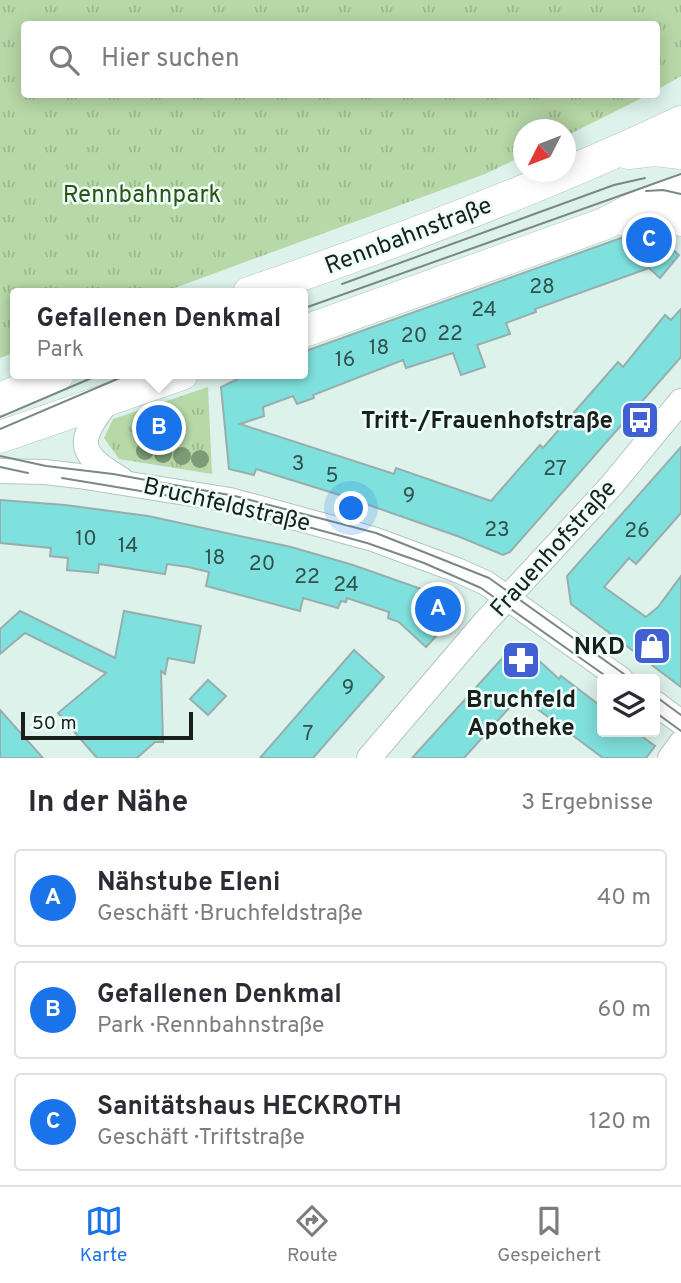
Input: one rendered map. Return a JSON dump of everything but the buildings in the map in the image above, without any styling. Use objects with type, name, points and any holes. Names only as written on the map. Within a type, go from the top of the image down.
[{"type":"main road","name":"Rennbahnstraße","points":[[263,288],[403,240],[609,156],[681,122]]},
{"type":"main road","points":[[609,156],[654,150],[681,153]]},
{"type":"main road","points":[[308,330],[604,224],[681,191]]},
{"type":"main road","points":[[604,224],[650,215],[681,220]]},
{"type":"main road","points":[[0,399],[46,379]]},
{"type":"main road","points":[[0,437],[167,379]]},
{"type":"street","points":[[109,399],[89,427],[85,444],[90,458],[128,482]]},
{"type":"street","name":"Frauenhofstraße","points":[[369,758],[508,598],[611,486],[681,401]]},
{"type":"street","name":"Bruchfeldstraße","points":[[0,458],[45,472]]},
{"type":"street","name":"Bruchfeldstraße","points":[[0,471],[45,472],[128,482],[230,500],[373,539],[486,583],[614,674]]},
{"type":"street","points":[[660,707],[681,722]]},
{"type":"street","points":[[670,758],[681,743]]},
{"type":"green space","name":"Rennbahnpark","points":[[0,0],[681,0],[681,76],[660,88],[660,21],[21,21],[21,98],[642,98],[576,131],[576,119],[513,119],[513,161],[485,174],[175,288],[10,288],[10,354],[0,358]]},
{"type":"green space","points":[[208,387],[212,474],[119,459],[104,438],[113,419]]},
{"type":"tram line","points":[[308,307],[681,174]]},
{"type":"tram line","points":[[342,284],[614,185],[645,178]]},
{"type":"tram line","points":[[646,191],[663,190],[681,194]]},
{"type":"tram line","points":[[0,417],[89,379]]},
{"type":"tram line","points":[[0,429],[117,379]]},
{"type":"tram line","points":[[0,456],[46,466],[113,474],[235,496],[376,533],[489,578],[624,674]]},
{"type":"tram line","points":[[0,467],[28,473]]},
{"type":"tram line","points":[[62,478],[231,506],[367,543],[424,563],[481,588],[603,674]]},
{"type":"tram line","points":[[660,700],[681,715]]},
{"type":"tram line","points":[[660,716],[681,731]]},
{"type":"place","name":"Sanitätshaus HECKROTH","points":[[649,240]]},
{"type":"place","name":"Trift-/Frauenhofstraße","points":[[640,420]]},
{"type":"place","name":"Gefallenen Denkmal","points":[[159,428]]},
{"type":"place","name":"Nähstube Eleni","points":[[438,609]]},
{"type":"place","name":"NKD","points":[[652,646]]},
{"type":"place","name":"Bruchfeld Apotheke","points":[[521,660]]}]
